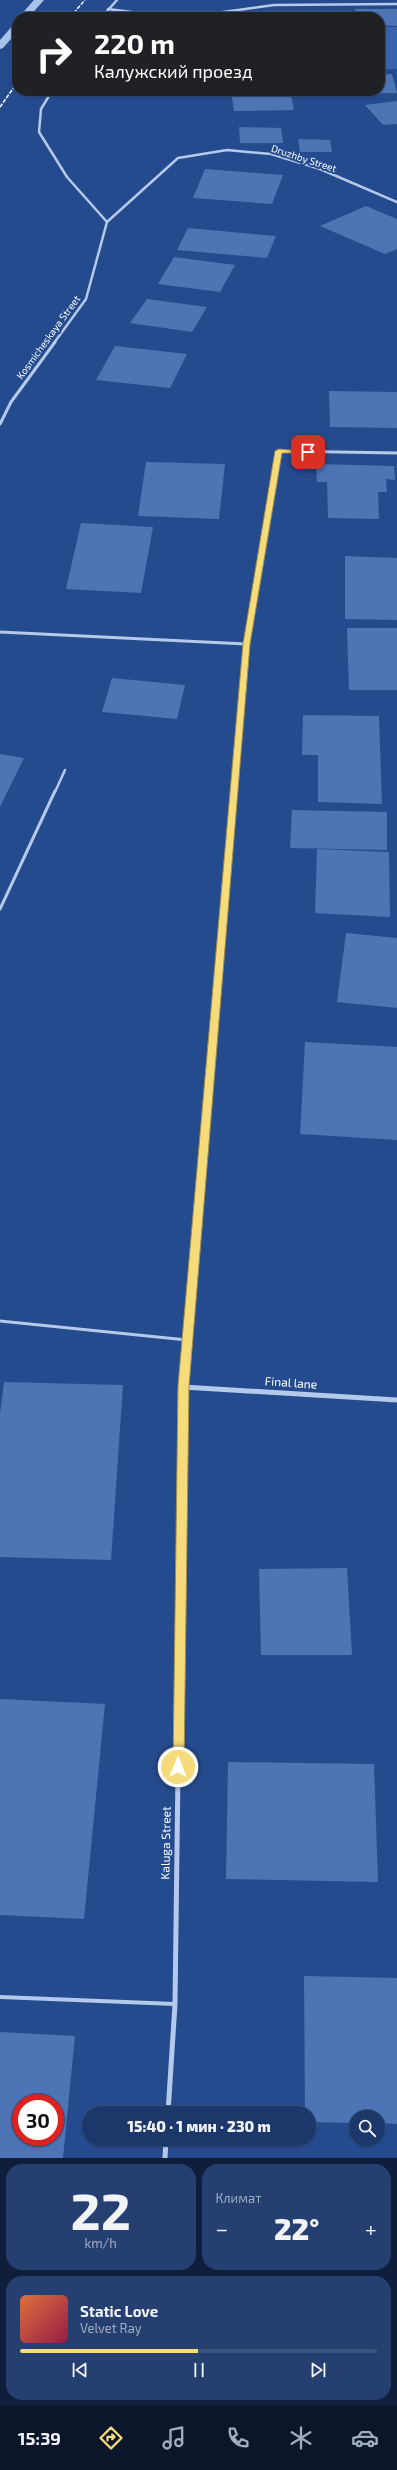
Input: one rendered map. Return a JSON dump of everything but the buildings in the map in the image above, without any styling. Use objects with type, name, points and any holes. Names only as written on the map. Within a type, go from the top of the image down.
[{"type":"street","points":[[106,12],[117,0]]},
{"type":"street","points":[[223,12],[274,5],[397,4]]},
{"type":"street","points":[[108,9],[131,12]]},
{"type":"street","points":[[49,96],[41,109],[39,132],[67,177],[107,222]]},
{"type":"street","name":"Druzhby Street","points":[[107,222],[178,158],[227,150],[278,156],[320,169],[397,202]]},
{"type":"street","name":"Kosmicheskaya Street","points":[[0,424],[11,402],[86,299],[107,222]]},
{"type":"street","name":"Kaluga Street","points":[[168,2106],[175,2004],[183,1386],[246,644],[279,451],[397,453]]},
{"type":"street","points":[[0,632],[246,644]]},
{"type":"street","name":"Final lane","points":[[183,1386],[397,1400]]},
{"type":"street","points":[[165,2158],[166,2146]]},
{"type":"lane","points":[[0,909],[65,770]]},
{"type":"lane","points":[[0,1321],[188,1340]]},
{"type":"lane","points":[[0,1997],[175,2004]]},
{"type":"shaded area","points":[[385,27],[397,27],[397,69],[385,69]]},
{"type":"waterway","points":[[28,12],[39,0]]},
{"type":"waterway","points":[[0,46],[12,32]]},
{"type":"railway","points":[[74,12],[85,0]]},
{"type":"railway","points":[[0,107],[12,90]]},
{"type":"route","points":[[178,1767],[183,1386],[246,644],[279,451],[308,452]]}]
